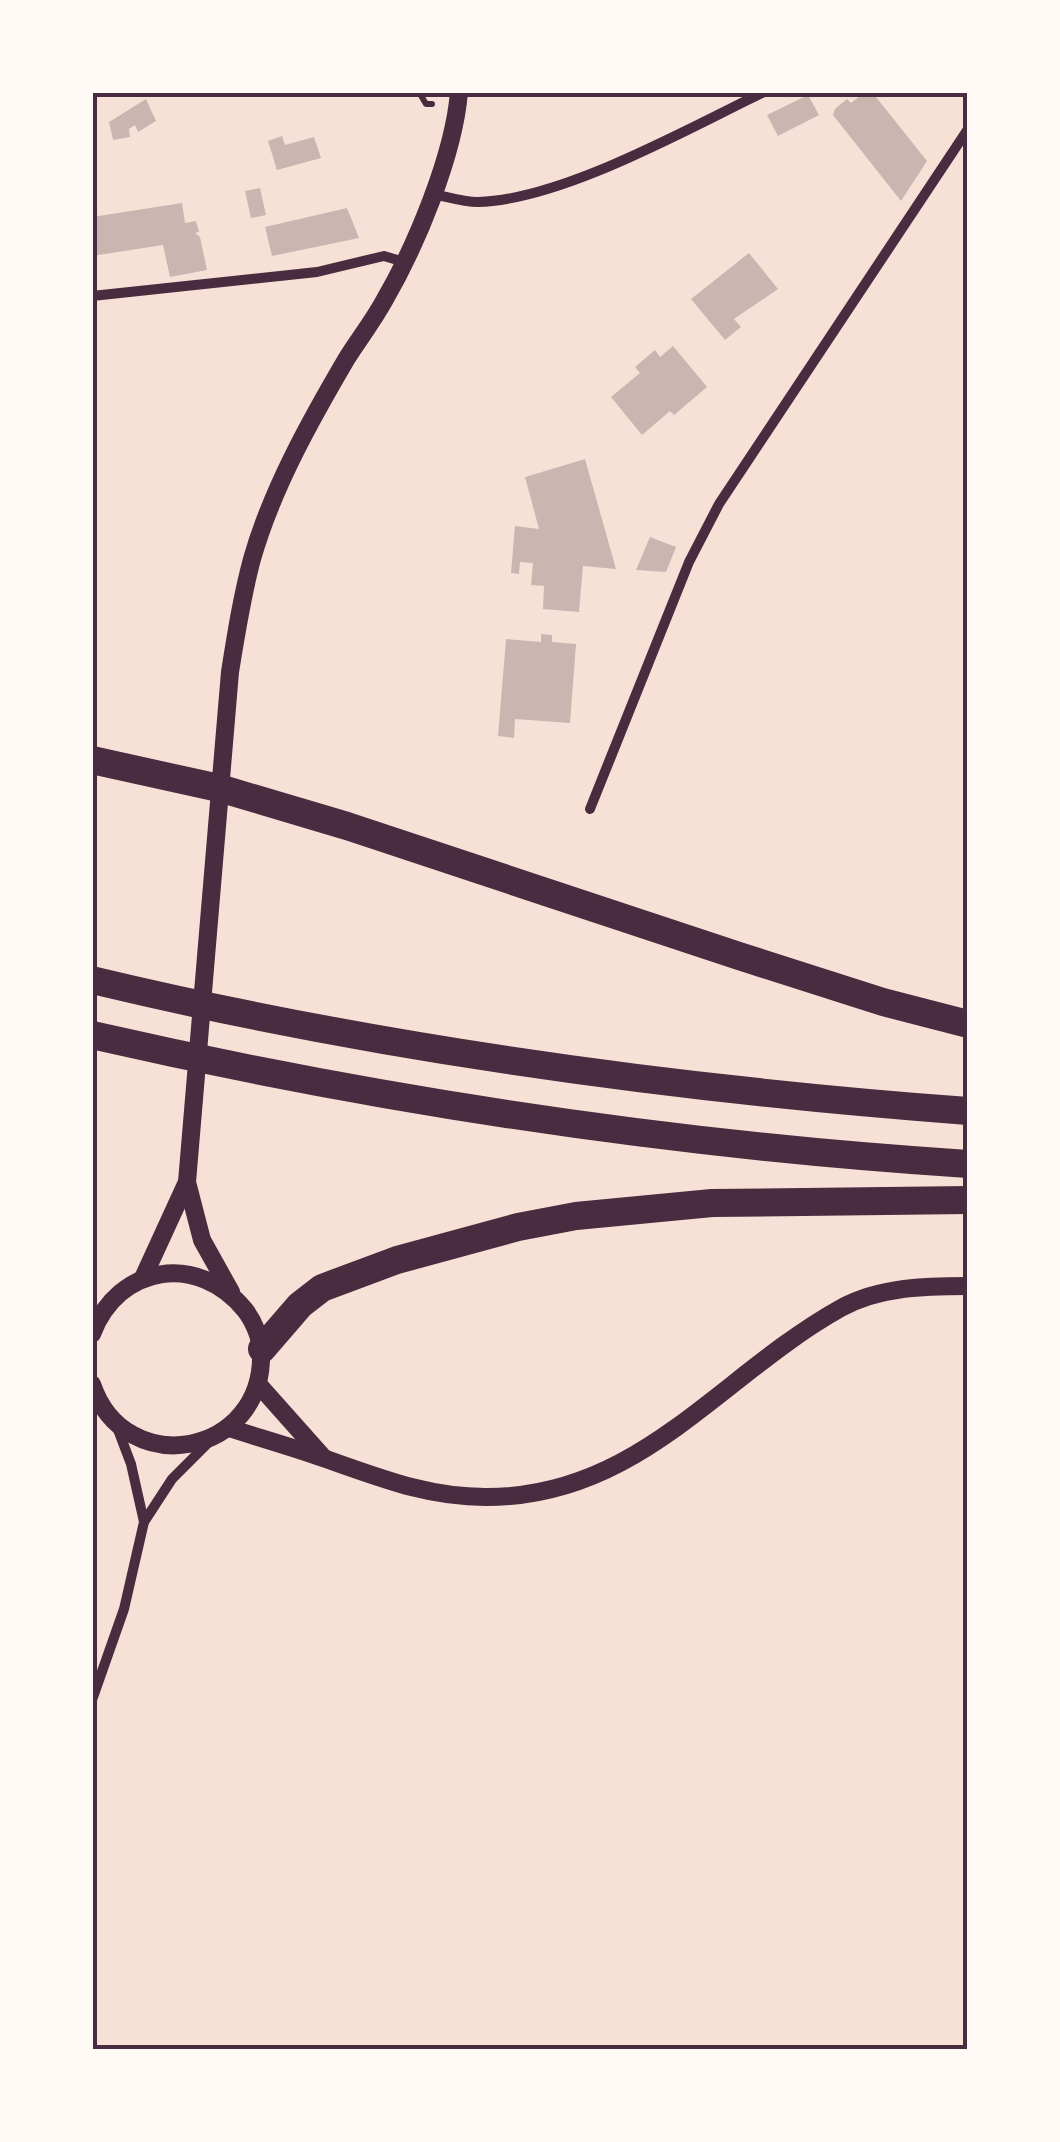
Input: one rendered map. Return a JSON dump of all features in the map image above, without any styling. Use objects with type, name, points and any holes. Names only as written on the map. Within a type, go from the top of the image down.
[{"type":"highway","points":[[92,760],[218,788],[347,826],[829,985],[968,1024]]},
{"type":"highway","points":[[92,980],[288,1022],[562,1068],[718,1089],[968,1111]]},
{"type":"highway","points":[[92,1035],[258,1071],[552,1122],[851,1156],[968,1164]]},
{"type":"highway","points":[[262,1349],[300,1305],[322,1288],[398,1260],[518,1227],[576,1216],[693,1204],[968,1200]]},
{"type":"street","points":[[144,1278],[187,1182],[218,788],[240,610],[266,517],[338,376],[404,262],[432,194],[459,92]]},
{"type":"street","points":[[432,194],[479,202],[527,195],[625,158],[764,92]]},
{"type":"street","points":[[590,809],[689,562],[719,504],[968,129]]},
{"type":"street","points":[[92,296],[317,272],[384,256],[404,262]]},
{"type":"street","points":[[92,1700],[124,1609],[144,1522],[172,1479],[247,1409],[258,1384],[262,1349],[252,1318],[231,1293],[202,1240],[187,1182]]},
{"type":"street","points":[[92,1334],[99,1316],[118,1293],[144,1278],[174,1272],[204,1278],[231,1293]]},
{"type":"street","points":[[92,1384],[98,1400],[115,1422],[137,1438],[162,1445],[188,1445],[221,1433],[323,1458],[379,1480],[434,1494],[533,1494],[598,1476],[647,1449],[843,1306],[884,1292],[968,1286]]},
{"type":"street","points":[[258,1384],[323,1458]]},
{"type":"street","points":[[115,1422],[131,1464],[144,1522]]},
{"type":"building","points":[[865,92],[872,92],[927,161],[901,201],[833,115],[847,99],[851,103]]},
{"type":"building","points":[[808,95],[819,115],[778,136],[767,115]]},
{"type":"building","points":[[146,99],[156,121],[138,132],[135,125],[129,129],[130,137],[113,140],[109,122]]},
{"type":"building","points":[[282,136],[285,145],[314,137],[321,158],[277,170],[268,141]]},
{"type":"building","points":[[260,188],[266,215],[251,218],[245,191]]},
{"type":"building","points":[[182,203],[185,223],[196,221],[199,232],[195,233],[200,237],[207,270],[170,277],[163,245],[92,256],[92,217]]},
{"type":"building","points":[[347,208],[359,238],[272,256],[265,227]]},
{"type":"building","points":[[749,253],[778,289],[734,319],[741,327],[725,340],[691,299]]},
{"type":"building","points":[[673,346],[707,387],[642,435],[611,397],[640,373],[635,367],[655,350],[660,357]]},
{"type":"building","points":[[585,459],[616,569],[583,566],[579,612],[543,609],[544,586],[531,585],[533,563],[520,562],[519,574],[511,573],[515,526],[539,529],[525,477]]},
{"type":"building","points":[[650,537],[676,547],[666,572],[636,570]]},
{"type":"building","points":[[541,634],[552,635],[552,642],[576,644],[570,723],[515,719],[514,738],[498,736],[506,639],[541,642]]}]
